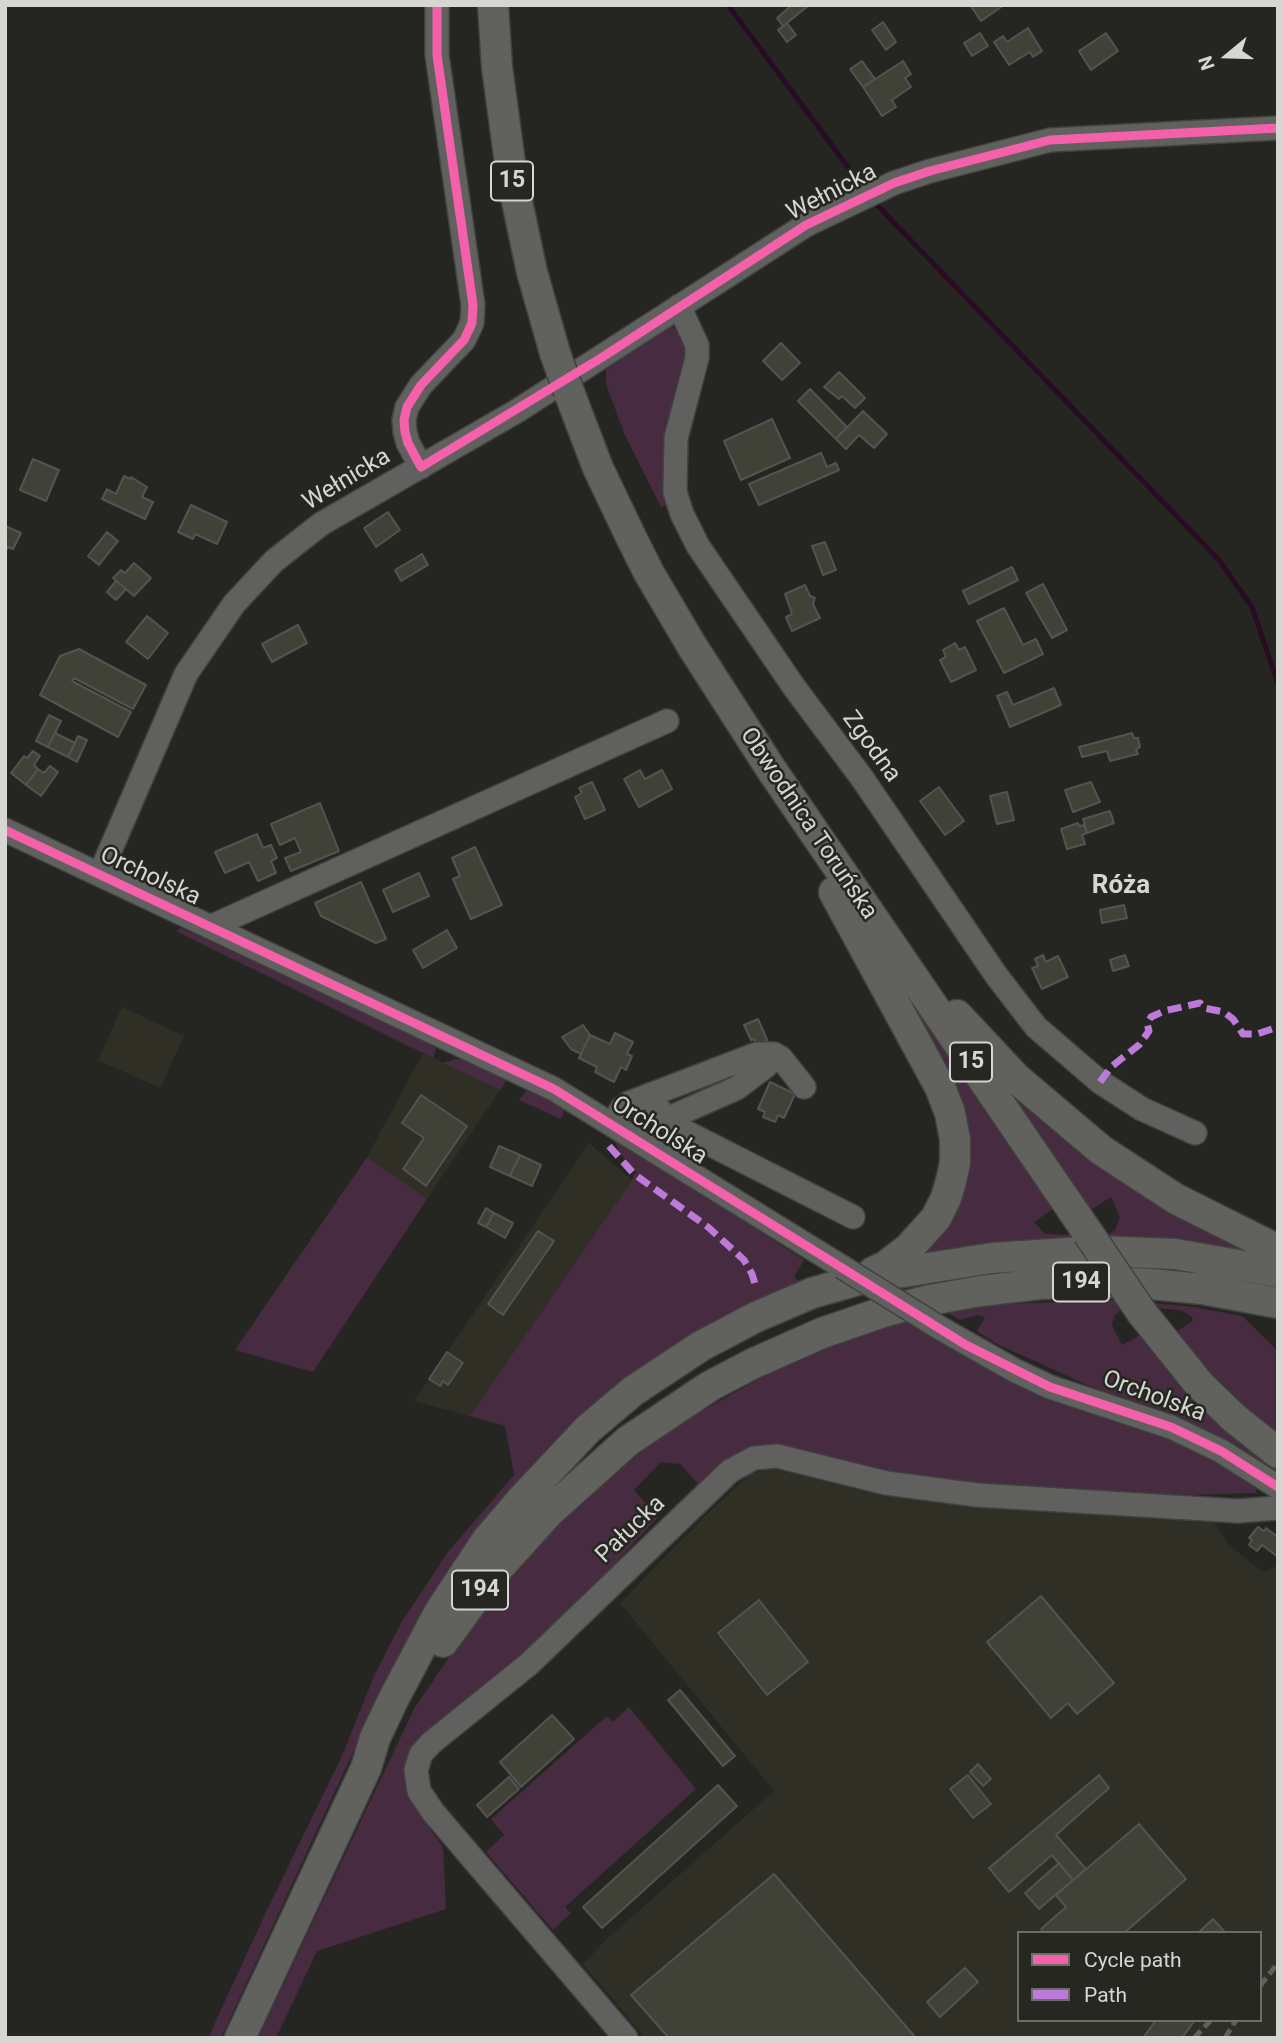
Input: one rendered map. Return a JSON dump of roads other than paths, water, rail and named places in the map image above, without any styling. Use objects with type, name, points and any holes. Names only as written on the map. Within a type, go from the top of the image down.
[{"type":"main road","name":"Obwodnica Toruńska","points":[[493,5],[498,79],[512,178],[531,272],[555,353],[598,468],[649,573],[711,677],[771,769],[1142,1313],[1178,1360],[1210,1395],[1278,1453]]},
{"type":"main road","points":[[771,769],[940,1087],[954,1130],[955,1155],[951,1181],[946,1198],[931,1225],[894,1261],[874,1272],[844,1275]]},
{"type":"main road","name":"15","points":[[854,891],[889,939],[967,1027],[1016,1078],[1070,1126],[1160,1189],[1278,1250]]},
{"type":"main road","name":"194","points":[[240,2038],[366,1768],[375,1738],[398,1688],[455,1587],[487,1540],[579,1439],[620,1401],[702,1346],[844,1275],[1074,1251],[1175,1255],[1232,1262],[1278,1272]]},
{"type":"main road","name":"194","points":[[366,1768],[385,1742],[441,1645],[465,1610],[492,1575],[550,1511],[628,1441],[678,1406],[738,1371],[815,1336],[886,1311],[965,1293],[1001,1288],[1059,1283],[1131,1283],[1202,1289],[1278,1303]]},
{"type":"street","points":[[421,467],[405,432],[407,407],[421,384],[464,340],[472,323],[473,305],[437,55],[437,5]]},
{"type":"street","name":"Wełnicka","points":[[100,874],[186,674],[234,604],[274,561],[321,524],[528,404],[806,225],[860,198],[930,171],[1050,140],[1278,128]]},
{"type":"street","name":"Zgodna","points":[[679,306],[697,345],[697,358],[676,438],[675,492],[682,514],[698,546],[793,687],[862,778],[996,975],[1036,1027],[1100,1082],[1142,1109],[1195,1133]]},
{"type":"street","name":"Orcholska","points":[[210,927],[667,721]]},
{"type":"street","name":"Orcholska","points":[[5,830],[554,1089],[844,1275],[966,1345],[1050,1387],[1171,1427],[1221,1451],[1278,1487]]},
{"type":"street","name":"Orcholska","points":[[613,1125],[625,1105],[757,1054],[774,1054]]},
{"type":"street","points":[[774,1054],[784,1060],[804,1087]]},
{"type":"street","name":"Orcholska","points":[[667,1119],[737,1088],[766,1066],[774,1054]]},
{"type":"street","name":"Orcholska","points":[[649,1096],[667,1119],[718,1150],[853,1217]]},
{"type":"street","name":"Pałucka","points":[[626,2038],[433,1812],[419,1791],[416,1770],[421,1754],[431,1743],[529,1664],[730,1471],[754,1458],[777,1457],[886,1483],[977,1495],[1238,1511],[1278,1508]]},
{"type":"waterway","points":[[728,5],[856,178]]},
{"type":"waterway","points":[[873,201],[1219,560],[1252,607],[1278,684]]},
{"type":"railway","points":[[1262,1983],[1278,1963]]},
{"type":"railway","points":[[1194,2038],[1209,2022]]},
{"type":"railway","points":[[1225,2038],[1235,2022]]},
{"type":"district","name":"Róża","points":[[1121,886]]}]
